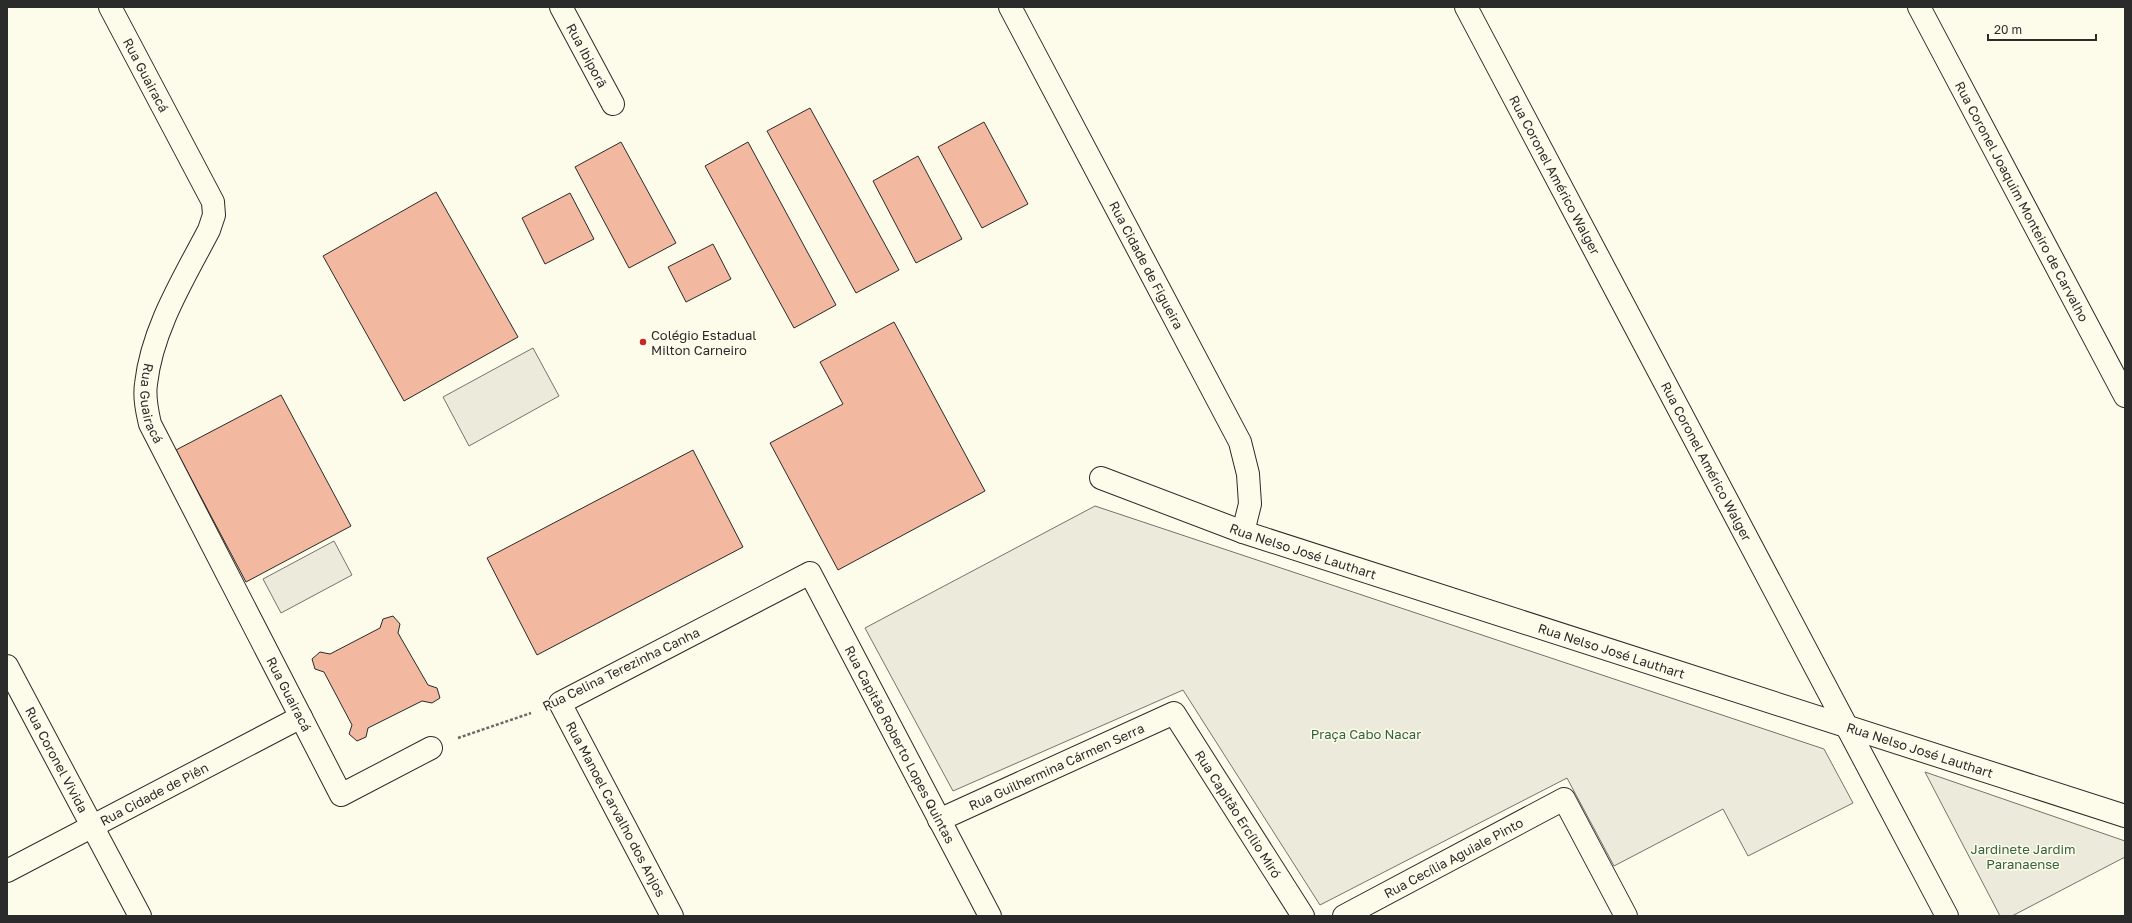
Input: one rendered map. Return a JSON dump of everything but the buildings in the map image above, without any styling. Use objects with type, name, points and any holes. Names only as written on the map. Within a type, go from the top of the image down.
[{"type":"street","name":"Rua Guairacá","points":[[110,7],[213,202],[214,215],[209,230],[159,332],[146,385],[146,407],[150,424],[341,794],[431,748]]},
{"type":"street","name":"Rua Ibiporã","points":[[561,7],[613,104]]},
{"type":"street","name":"Rua Cidade de Figueira","points":[[1010,7],[1240,442],[1248,474],[1250,504],[1243,532]]},
{"type":"street","name":"Rua Coronel Américo Walger","points":[[1466,7],[1947,916]]},
{"type":"street","name":"Rua Coronel Joaquim Monteiro de Carvalho","points":[[1919,7],[2125,396]]},
{"type":"street","name":"Rua Nelso José Lauthart","points":[[1101,478],[1243,532],[2125,816]]},
{"type":"street","name":"Rua Celina Terezinha Canha","points":[[560,702],[810,573]]},
{"type":"street","name":"Rua Capitão Roberto Lopes Quintas","points":[[810,573],[990,916]]},
{"type":"street","name":"Rua Coronel Vivida","points":[[7,666],[140,916]]},
{"type":"street","name":"Rua Manoel Carvalho dos Anjos","points":[[560,702],[672,916]]},
{"type":"street","name":"Rua Guilhermina Cármen Serra","points":[[940,820],[1174,712]]},
{"type":"street","name":"Rua Capitão Ercílio Miró","points":[[1174,712],[1303,916]]},
{"type":"street","name":"Rua Cidade de Piên","points":[[7,871],[301,717]]},
{"type":"street","name":"Rua Cecília Aguiale Pinto","points":[[1344,916],[1564,799],[1626,916]]},
{"type":"path","name":"Rua Celina Terezinha Canha","points":[[431,748],[560,702]]},
{"type":"green space","points":[[533,348],[559,396],[469,446],[443,397]]},
{"type":"green space","name":"Praça Cabo Nacar","points":[[1095,506],[1824,749],[1853,803],[1748,856],[1723,809],[1614,866],[1567,778],[1320,905],[1183,690],[953,791],[865,628]]},
{"type":"green space","points":[[334,541],[352,575],[281,613],[263,579]]},
{"type":"green space","name":"Jardinete Jardim Paranaense","points":[[1925,772],[2125,841],[2125,857],[2012,916],[2000,916]]},
{"type":"place","name":"Colégio Estadual Milton Carneiro","points":[[643,342]]}]
